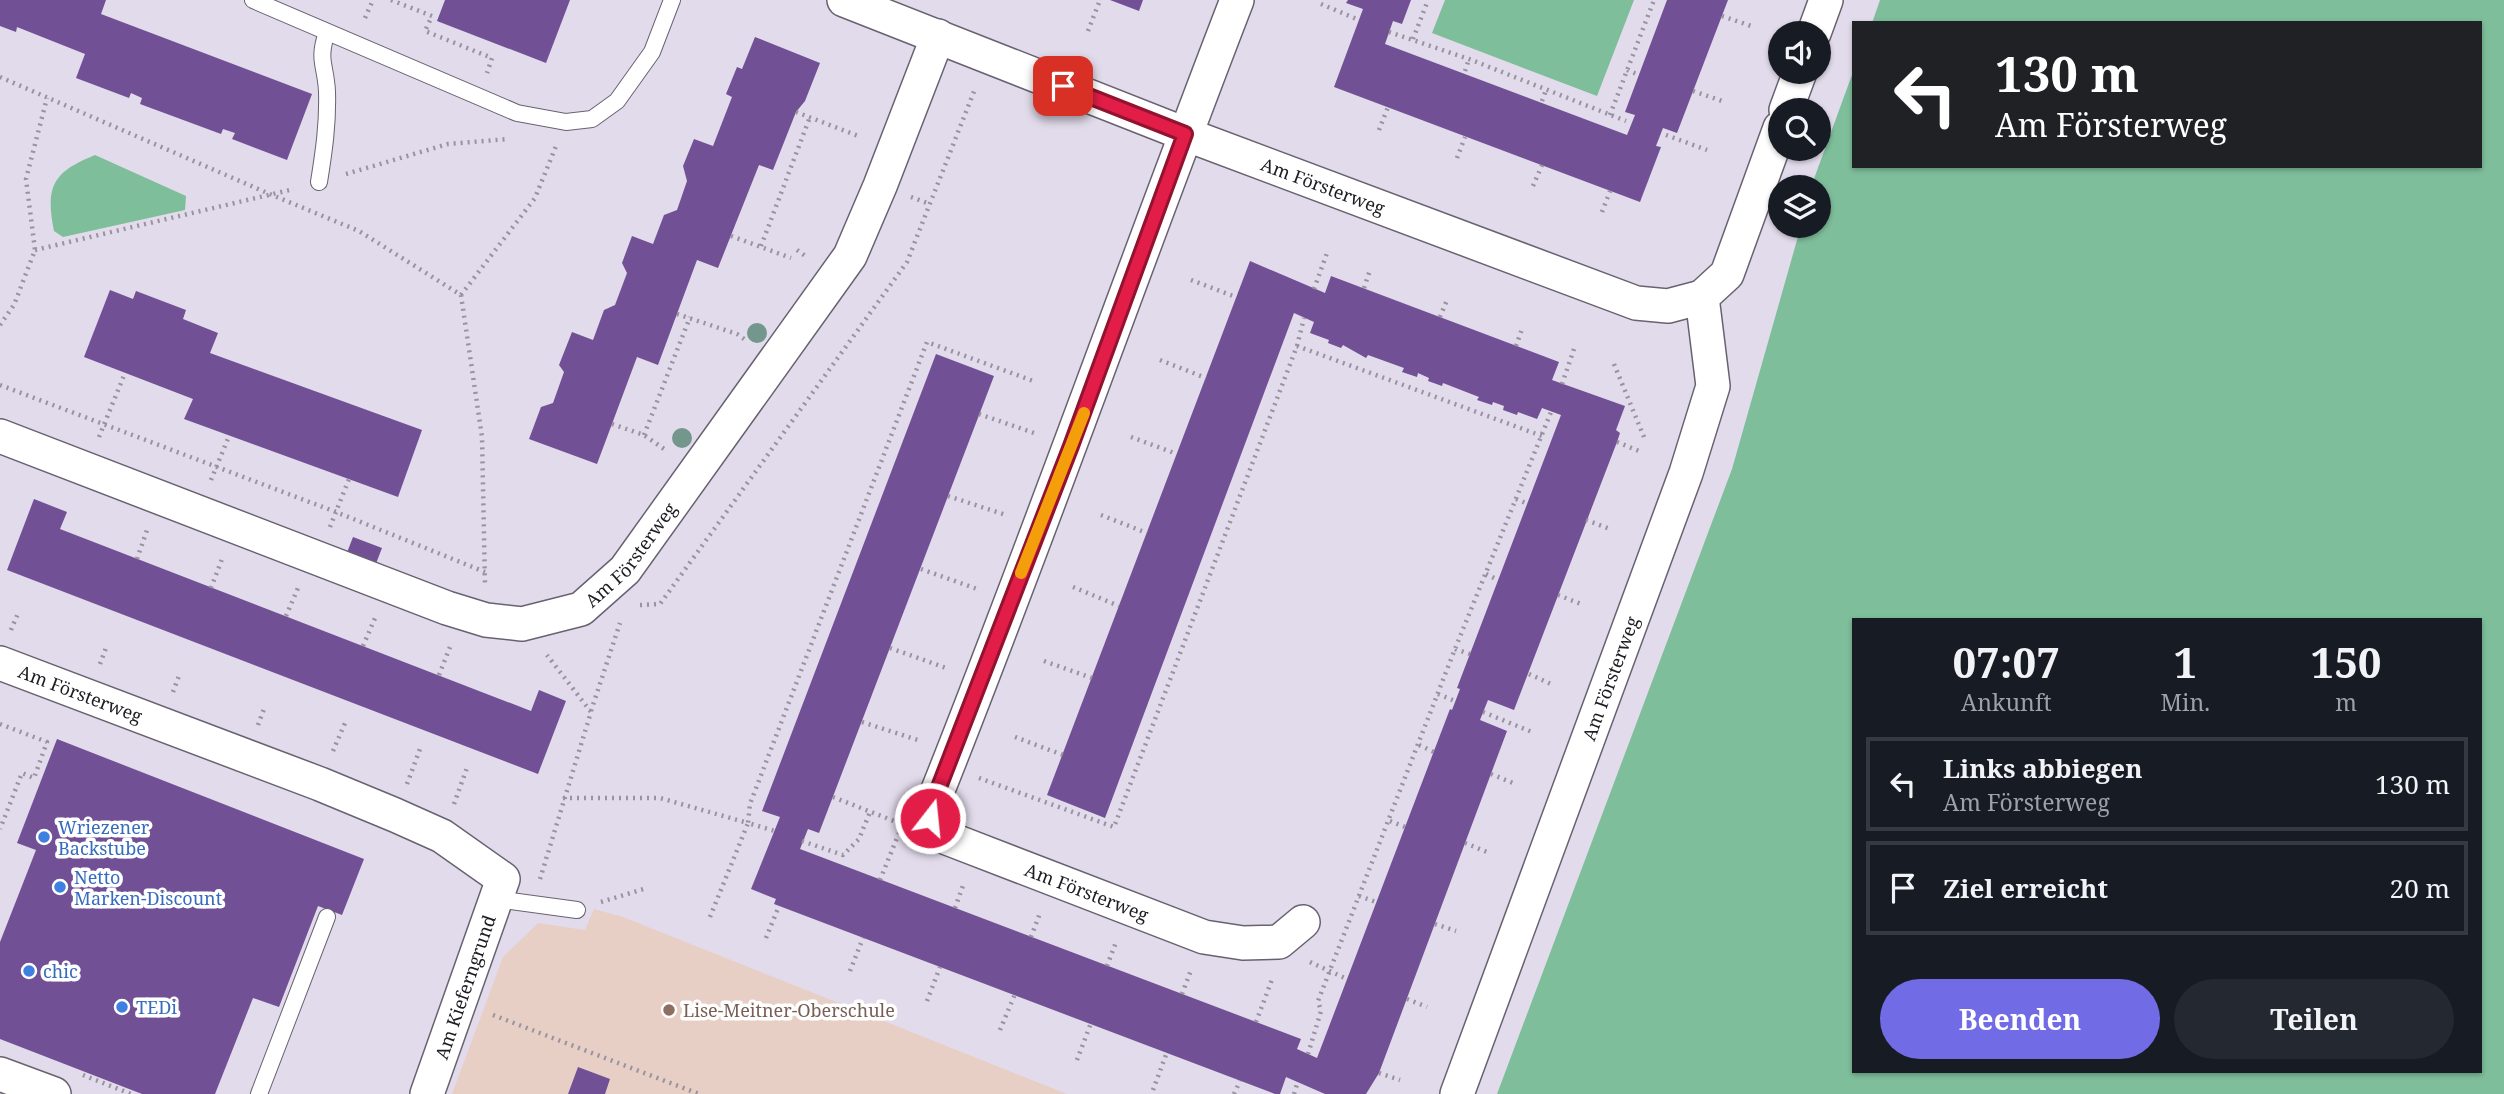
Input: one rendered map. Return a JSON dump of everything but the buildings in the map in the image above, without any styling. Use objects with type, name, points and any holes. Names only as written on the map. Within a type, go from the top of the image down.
[{"type":"street","name":"Am Försterweg","points":[[844,0],[1185,134],[1636,303],[1668,306],[1702,297],[1727,274],[1768,161]]},
{"type":"street","name":"Am Försterweg","points":[[1237,0],[1071,446],[934,800],[930,818],[947,838],[1204,937],[1242,943],[1279,942],[1303,922]]},
{"type":"street","points":[[1818,21],[1826,0]]},
{"type":"street","name":"Am Försterweg","points":[[0,436],[197,512],[309,570],[486,620],[522,624],[581,609],[625,570],[850,256],[938,36]]},
{"type":"street","name":"Am Försterweg","points":[[1457,1094],[1686,473],[1713,386],[1702,297]]},
{"type":"street","name":"Am Försterweg","points":[[0,663],[320,784],[442,836],[500,889]]},
{"type":"street","name":"Am Kieferngrund","points":[[427,1094],[500,889]]},
{"type":"street","points":[[0,1074],[54,1094]]},
{"type":"lane","points":[[253,0],[517,113],[566,122],[592,119],[617,101],[652,52],[672,0]]},
{"type":"lane","points":[[319,182],[328,131],[327,88],[320,51],[327,32]]},
{"type":"lane","points":[[500,889],[533,904],[577,909]]},
{"type":"lane","points":[[259,1094],[327,917]]},
{"type":"path","points":[[391,0],[432,16],[425,31],[492,58],[478,97]]},
{"type":"path","points":[[1088,31],[1100,0]]},
{"type":"path","points":[[1413,39],[1428,0]]},
{"type":"path","points":[[1610,115],[1654,0]]},
{"type":"path","points":[[1321,4],[1359,20]]},
{"type":"path","points":[[1722,16],[1754,27]]},
{"type":"path","points":[[1389,32],[1469,59],[1626,121]]},
{"type":"path","points":[[1465,71],[1469,59]]},
{"type":"path","points":[[1627,70],[1639,75]]},
{"type":"path","points":[[0,77],[359,231],[461,295]]},
{"type":"path","points":[[1542,101],[1546,90]]},
{"type":"path","points":[[1693,92],[1725,102]]},
{"type":"path","points":[[0,325],[14,305],[35,250],[26,179],[47,98]]},
{"type":"path","points":[[1379,130],[1388,107]]},
{"type":"path","points":[[796,112],[894,149]]},
{"type":"path","points":[[761,246],[810,117]]},
{"type":"path","points":[[486,620],[482,437],[461,295],[535,198],[566,122]]},
{"type":"path","points":[[1666,135],[1707,150]]},
{"type":"path","points":[[1457,159],[1465,137]]},
{"type":"path","points":[[35,250],[272,195],[449,144],[486,141]]},
{"type":"path","points":[[1533,186],[1542,165]]},
{"type":"path","points":[[1602,212],[1610,191]]},
{"type":"path","points":[[731,236],[792,258]]},
{"type":"path","points":[[1314,289],[1327,253]]},
{"type":"path","points":[[1364,288],[1370,270]]},
{"type":"path","points":[[1191,280],[1236,297]]},
{"type":"path","points":[[1440,317],[1447,300]]},
{"type":"path","points":[[677,314],[737,334],[775,360]]},
{"type":"path","points":[[644,435],[690,317]]},
{"type":"path","points":[[973,776],[1114,827],[1297,346],[1304,318]]},
{"type":"path","points":[[1516,346],[1522,329]]},
{"type":"path","points":[[710,917],[748,823],[750,804],[927,342],[1036,382]]},
{"type":"path","points":[[1297,346],[1542,436]]},
{"type":"path","points":[[1562,384],[1574,349]]},
{"type":"path","points":[[1160,360],[1206,379]]},
{"type":"path","points":[[1614,364],[1644,437]]},
{"type":"path","points":[[87,469],[125,373]]},
{"type":"path","points":[[0,385],[336,512],[485,572]]},
{"type":"path","points":[[1308,1054],[1321,1011],[1318,1000],[1551,412]]},
{"type":"path","points":[[979,414],[1071,446]]},
{"type":"path","points":[[612,424],[644,435],[695,473]]},
{"type":"path","points":[[197,512],[229,436]]},
{"type":"path","points":[[1131,437],[1177,454]]},
{"type":"path","points":[[1617,442],[1639,451]]},
{"type":"path","points":[[286,616],[349,479]]},
{"type":"path","points":[[948,496],[1039,527]]},
{"type":"path","points":[[1516,499],[1528,504]]},
{"type":"path","points":[[1101,515],[1147,533]]},
{"type":"path","points":[[1586,520],[1609,529]]},
{"type":"path","points":[[136,559],[146,530]]},
{"type":"path","points":[[211,588],[224,553]]},
{"type":"path","points":[[921,569],[1011,601]]},
{"type":"path","points":[[1486,575],[1498,580]]},
{"type":"path","points":[[1073,587],[1119,606]]},
{"type":"path","points":[[1559,595],[1581,604]]},
{"type":"path","points":[[363,646],[377,611]]},
{"type":"path","points":[[533,904],[563,798],[622,617]]},
{"type":"path","points":[[522,624],[591,712]]},
{"type":"path","points":[[890,648],[928,661]]},
{"type":"path","points":[[1455,649],[1471,654]]},
{"type":"path","points":[[439,675],[444,661]]},
{"type":"path","points":[[1044,661],[1092,678]]},
{"type":"path","points":[[1529,674],[1551,684]]},
{"type":"path","points":[[1438,694],[1455,701]]},
{"type":"path","points":[[1483,712],[1532,732]]},
{"type":"path","points":[[862,722],[901,734]]},
{"type":"path","points":[[0,724],[47,741],[34,778],[22,773],[0,829]]},
{"type":"path","points":[[1015,737],[1063,755]]},
{"type":"path","points":[[1419,745],[1434,752]]},
{"type":"path","points":[[1490,774],[1513,783]]},
{"type":"path","points":[[833,797],[903,824],[880,880]]},
{"type":"path","points":[[563,798],[660,799],[775,831]]},
{"type":"path","points":[[802,841],[843,855],[859,839],[870,812]]},
{"type":"path","points":[[1389,821],[1405,827]]},
{"type":"path","points":[[1465,843],[1487,852]]},
{"type":"path","points":[[577,909],[647,888]]},
{"type":"path","points":[[955,908],[960,895]]},
{"type":"path","points":[[1359,896],[1376,902]]},
{"type":"path","points":[[766,938],[779,906]]},
{"type":"path","points":[[1435,924],[1456,931]]},
{"type":"path","points":[[1031,937],[1036,925]]},
{"type":"path","points":[[850,971],[863,938]]},
{"type":"path","points":[[1107,966],[1111,954]]},
{"type":"path","points":[[1313,964],[1347,979]]},
{"type":"path","points":[[927,1001],[940,967]]},
{"type":"path","points":[[1182,994],[1186,984]]},
{"type":"path","points":[[1000,1030],[1015,994]]},
{"type":"path","points":[[1407,999],[1427,1007]]},
{"type":"path","points":[[459,1002],[699,1094]]},
{"type":"path","points":[[1256,1022],[1260,1013]]},
{"type":"path","points":[[1077,1060],[1091,1023]]},
{"type":"path","points":[[1153,1090],[1167,1052]]},
{"type":"path","points":[[1379,1073],[1400,1080]]},
{"type":"path","points":[[1234,1094],[1240,1081]]},
{"type":"path","points":[[1294,1094],[1298,1081]]},
{"type":"shaded area","name":"Lise-Meitner-Oberschule","points":[[594,909],[623,917],[1067,1094],[452,1094],[503,957],[538,923],[585,930]]},
{"type":"green space","points":[[1445,0],[1634,0],[1597,96],[1432,33]]},
{"type":"green space","points":[[1880,0],[2504,0],[2504,1094],[1497,1094],[1732,469],[1798,238],[1831,238],[1831,175],[1815,175],[1820,161],[1831,161],[1831,132],[1852,75],[1852,168],[2482,168],[2482,21],[1873,21]]},
{"type":"green space","points":[[95,155],[186,196],[185,210],[63,237],[54,231],[51,216],[55,182],[70,168]]},
{"type":"slow traffic","points":[[1021,573],[1084,413]]},
{"type":"place","name":"Wriezener Backstube","points":[[44,837]]},
{"type":"place","name":"Netto Marken-Discount","points":[[60,887]]},
{"type":"place","name":"chic","points":[[29,971]]},
{"type":"place","name":"TEDi","points":[[122,1007]]},
{"type":"place","name":"Lise-Meitner-Oberschule","points":[[669,1010]]},
{"type":"route","points":[[930,818],[934,800],[1071,446],[1185,134],[1063,86]]}]
